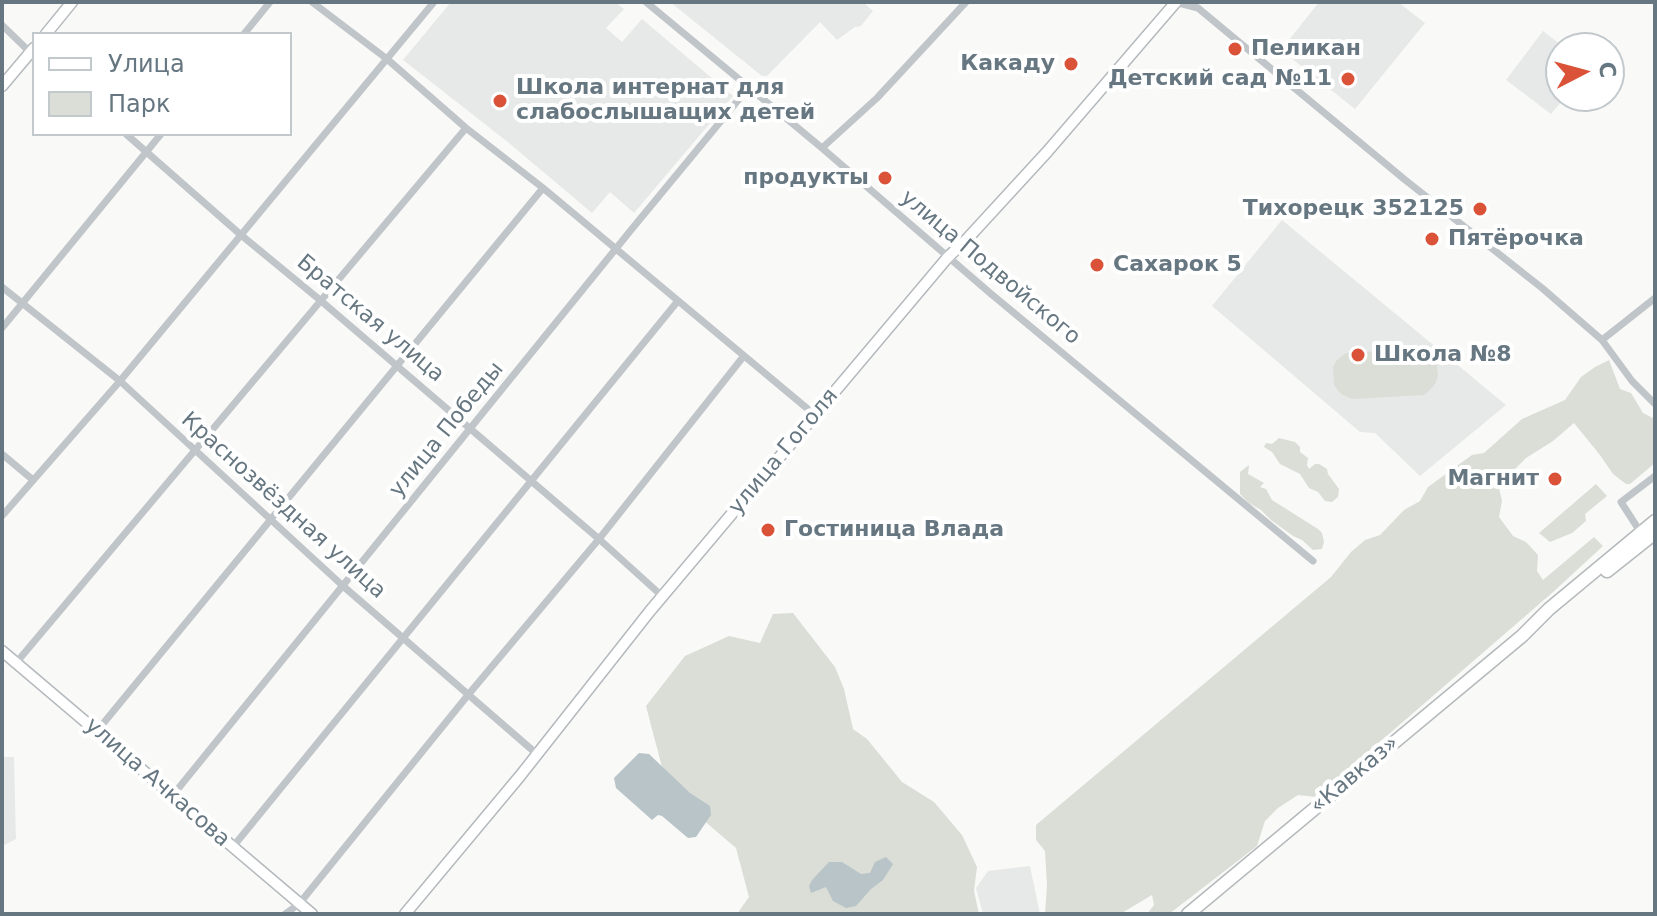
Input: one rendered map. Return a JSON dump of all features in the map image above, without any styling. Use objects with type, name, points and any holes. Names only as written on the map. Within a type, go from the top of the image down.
[{"type":"highway","name":"«Кавказ»","points":[[1188,914],[1522,636],[1549,609],[1648,533],[1655,521]]},
{"type":"main road","points":[[48,32],[72,2]]},
{"type":"main road","name":"улица Гоголя","points":[[405,914],[538,755],[662,596],[948,257],[1047,152],[1176,2]]},
{"type":"main road","points":[[2,86],[32,53]]},
{"type":"main road","name":"улица Ачкасова","points":[[2,651],[312,914]]},
{"type":"street","points":[[246,32],[270,2]]},
{"type":"street","points":[[312,2],[387,59],[466,128],[543,188],[815,415]]},
{"type":"street","points":[[2,516],[120,381],[434,2]]},
{"type":"street","name":"улица Подвойского","points":[[646,2],[1313,561]]},
{"type":"street","points":[[822,148],[877,98],[966,2]]},
{"type":"street","points":[[1176,2],[1198,8],[1404,179],[1542,288],[1602,340],[1632,381],[1655,404]]},
{"type":"street","points":[[2,25],[32,51]]},
{"type":"street","name":"улица Победы","points":[[173,795],[749,87]]},
{"type":"street","points":[[16,663],[466,128]]},
{"type":"street","name":"Братская улица","points":[[128,136],[531,479],[662,596]]},
{"type":"street","points":[[2,328],[159,136]]},
{"type":"street","points":[[97,731],[543,188]]},
{"type":"street","name":"Краснозвёздная улица","points":[[2,287],[120,381],[343,586],[538,755]]},
{"type":"street","points":[[1602,340],[1655,298]]},
{"type":"street","points":[[232,848],[677,302]]},
{"type":"street","points":[[285,914],[299,904],[599,539],[743,357]]},
{"type":"street","points":[[2,454],[33,480]]},
{"type":"street","points":[[1648,533],[1621,502],[1655,476]]},
{"type":"shaded area","points":[[451,2],[615,2],[624,9],[606,28],[622,42],[642,19],[733,96],[634,213],[610,192],[592,213],[403,60]]},
{"type":"shaded area","points":[[670,2],[863,2],[873,11],[861,26],[837,40],[820,22],[767,76],[762,76]]},
{"type":"shaded area","name":"Детский сад №11","points":[[1319,2],[1398,2],[1425,23],[1355,109],[1281,50]]},
{"type":"shaded area","points":[[1543,31],[1545,33],[1545,109],[1506,80]]},
{"type":"shaded area","name":"Школа №8","points":[[1282,220],[1506,405],[1420,476],[1375,433],[1360,432],[1212,306]]},
{"type":"shaded area","points":[[639,753],[649,754],[690,793],[710,806],[711,815],[696,837],[688,838],[662,816],[658,815],[652,820],[616,788],[614,778]]},
{"type":"shaded area","points":[[2,757],[14,757],[16,839],[2,846]]},
{"type":"shaded area","points":[[886,857],[893,864],[883,880],[856,906],[846,908],[833,901],[826,887],[811,893],[809,886],[812,880],[829,862],[842,862],[861,874],[870,873],[875,862]]},
{"type":"shaded area","points":[[1030,866],[1040,914],[983,914],[976,888],[988,871]]},
{"type":"green space","points":[[1414,349],[1429,353],[1437,366],[1435,384],[1424,395],[1352,399],[1341,394],[1334,385],[1333,367],[1346,353]]},
{"type":"green space","points":[[1609,360],[1620,389],[1631,393],[1643,413],[1655,419],[1655,463],[1626,484],[1613,474],[1574,423],[1500,477],[1498,484],[1502,501],[1499,517],[1513,536],[1526,542],[1538,555],[1537,571],[1543,580],[1594,537],[1603,546],[1316,797],[1298,795],[1278,808],[1265,821],[1257,846],[1169,914],[1147,914],[1154,905],[1152,895],[1120,914],[1045,914],[1045,851],[1036,840],[1036,825],[1331,577],[1365,540],[1380,535],[1404,510],[1420,501],[1428,487],[1472,455],[1484,453],[1522,419],[1565,400],[1581,377]]},
{"type":"green space","points":[[1279,438],[1295,442],[1300,447],[1300,452],[1308,458],[1309,469],[1319,464],[1327,469],[1339,489],[1338,497],[1332,502],[1325,501],[1318,492],[1309,488],[1300,474],[1280,464],[1264,447],[1266,443],[1272,444]]},
{"type":"green space","points":[[1249,465],[1248,474],[1264,483],[1260,487],[1266,489],[1272,500],[1322,533],[1322,549],[1313,550],[1240,494],[1240,472]]},
{"type":"green space","points":[[1596,484],[1607,496],[1585,514],[1586,521],[1572,533],[1550,542],[1539,533]]},
{"type":"green space","points":[[793,613],[835,667],[844,689],[853,729],[867,739],[902,782],[934,802],[962,835],[977,867],[974,891],[979,914],[737,914],[749,897],[736,848],[668,790],[646,706],[685,656],[729,636],[760,643],[773,614]]},
{"type":"place","name":"Пеликан","points":[[1235,49]]},
{"type":"place","name":"Какаду","points":[[1071,64]]},
{"type":"place","name":"Детский сад №11","points":[[1348,79]]},
{"type":"place","name":"Школа интернат для слабослышащих детей","points":[[500,101]]},
{"type":"place","name":"продукты","points":[[885,178]]},
{"type":"place","name":"Тихорецк 352125","points":[[1480,209]]},
{"type":"place","name":"Пятёрочка","points":[[1432,239]]},
{"type":"place","name":"Сахарок 5","points":[[1097,265]]},
{"type":"place","name":"Школа №8","points":[[1358,355]]},
{"type":"place","name":"Магнит","points":[[1555,479]]},
{"type":"place","name":"Гостиница Влада","points":[[768,530]]}]
